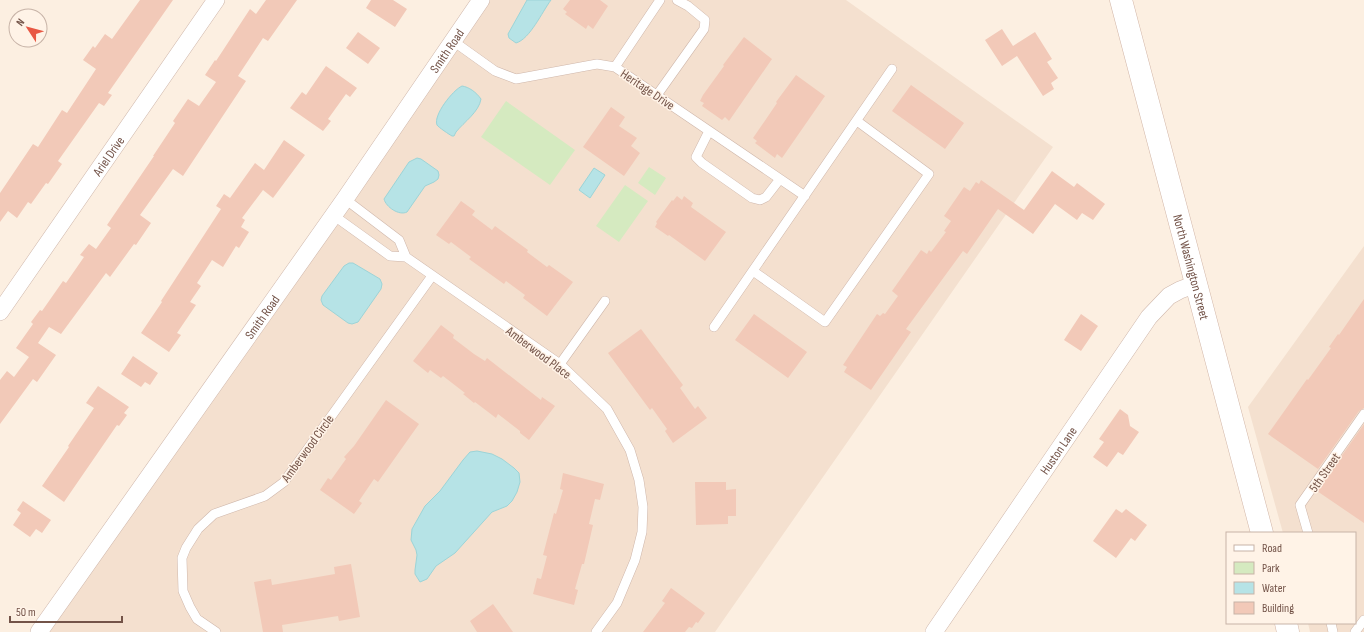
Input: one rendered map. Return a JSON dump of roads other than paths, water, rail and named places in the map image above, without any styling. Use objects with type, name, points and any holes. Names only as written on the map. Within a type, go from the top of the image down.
[{"type":"main road","name":"North Washington Street","points":[[1121,0],[1262,532]]},
{"type":"street","name":"Ariel Drive","points":[[0,312],[216,0]]},
{"type":"street","name":"Smith Road","points":[[39,632],[333,215],[481,0]]},
{"type":"street","name":"Huston Lane","points":[[934,632],[1149,317],[1169,296],[1196,284]]},
{"type":"lane","points":[[615,66],[660,0]]},
{"type":"lane","points":[[657,95],[704,28],[705,20],[688,6],[677,0]]},
{"type":"lane","name":"Heritage Drive","points":[[453,41],[495,71],[516,79],[597,64],[615,66],[804,196]]},
{"type":"lane","points":[[714,327],[892,69]]},
{"type":"lane","points":[[753,271],[825,322],[929,174],[857,121]]},
{"type":"lane","points":[[709,131],[696,157],[702,163],[752,198],[760,200],[766,197],[780,179]]},
{"type":"lane","name":"Amberwood Place","points":[[344,199],[399,240],[406,257],[560,364],[607,409],[630,450],[639,480],[643,508],[642,532],[635,560],[617,603],[596,632]]},
{"type":"lane","name":"Amberwood Place","points":[[333,215],[390,256],[406,257]]},
{"type":"lane","name":"Amberwood Circle","points":[[216,632],[197,619],[183,591],[182,558],[186,548],[198,529],[214,514],[265,496],[284,482],[432,276]]},
{"type":"lane","points":[[560,364],[605,301]]},
{"type":"lane","name":"5th Street","points":[[1308,532],[1300,505],[1364,414]]},
{"type":"lane","points":[[1355,632],[1364,620]]},
{"type":"water","points":[[527,0],[551,0],[531,31],[516,43],[509,38],[508,34]]},
{"type":"water","points":[[462,86],[467,87],[477,94],[481,99],[480,104],[454,136],[452,136],[437,125],[438,115],[449,97]]},
{"type":"water","points":[[417,158],[421,159],[438,171],[438,179],[425,186],[407,212],[397,212],[387,205],[384,199],[409,162]]},
{"type":"water","points":[[594,168],[605,175],[590,198],[579,190]]},
{"type":"water","points":[[349,263],[353,263],[380,279],[382,284],[381,289],[358,322],[352,324],[348,323],[323,305],[321,300],[322,296],[344,266]]},
{"type":"water","points":[[477,451],[492,454],[502,459],[519,473],[520,482],[517,492],[507,506],[492,512],[455,553],[436,566],[427,579],[420,582],[415,574],[417,555],[411,540],[412,529],[425,506],[440,491],[463,460],[470,452]]}]
